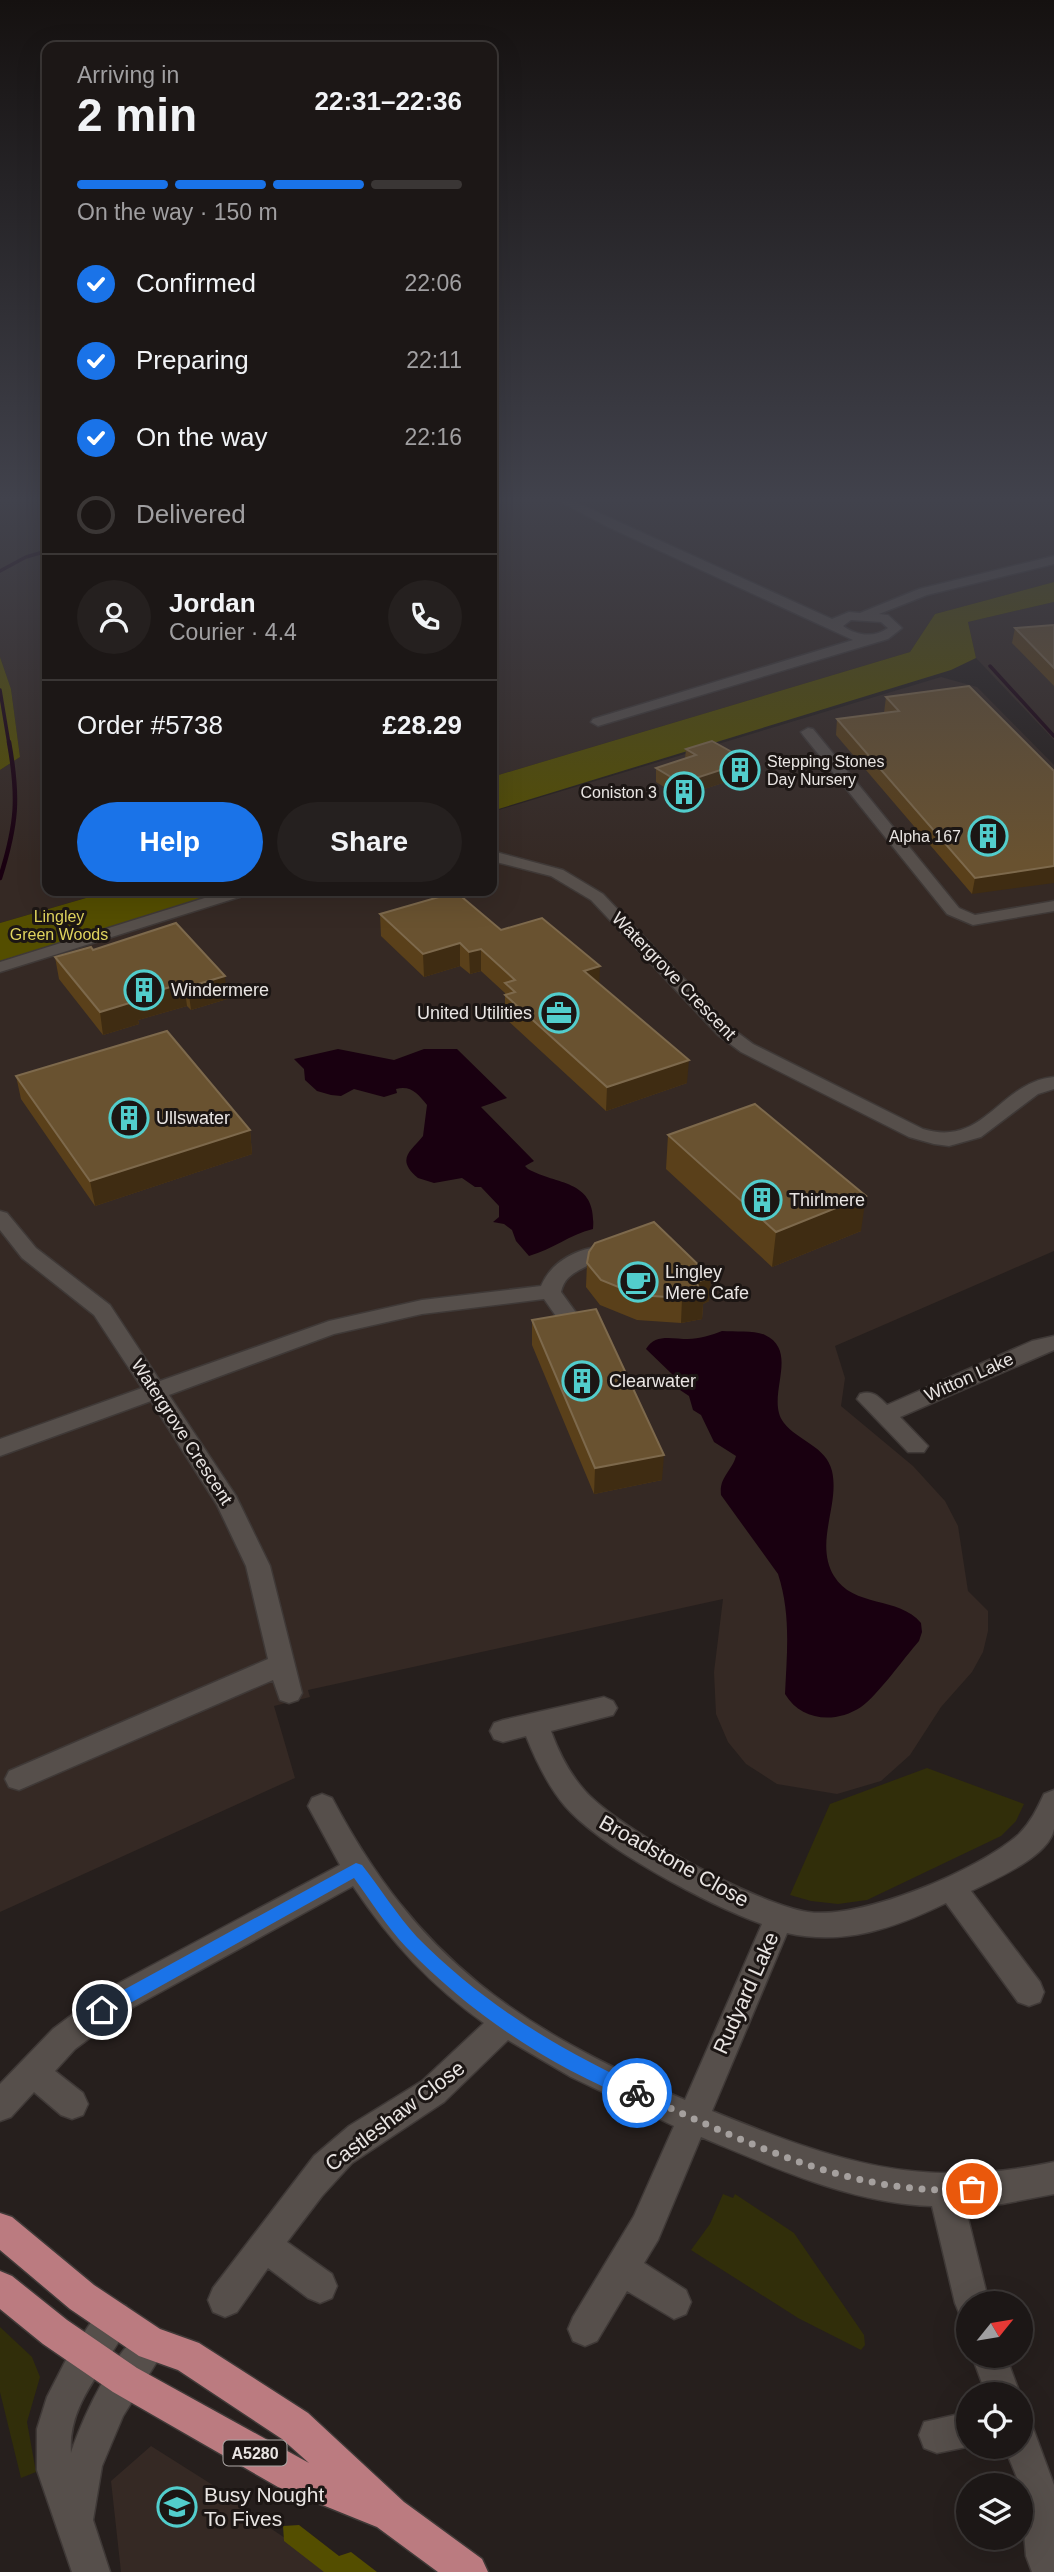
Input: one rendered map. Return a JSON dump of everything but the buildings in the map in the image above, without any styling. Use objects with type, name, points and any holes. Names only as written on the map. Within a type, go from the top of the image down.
[{"type":"main road","name":"A5280","points":[[0,2229],[82,2297],[151,2344],[187,2355],[295,2426],[391,2515],[469,2572]]},
{"type":"main road","name":"A5280","points":[[0,2288],[125,2380],[291,2474],[391,2515]]},
{"type":"street","points":[[826,622],[840,629],[874,638]]},
{"type":"street","points":[[828,652],[843,641],[840,629],[845,622]]},
{"type":"street","points":[[598,722],[894,632],[896,628],[892,622]]},
{"type":"street","points":[[808,732],[953,911],[974,920],[1054,906]]},
{"type":"street","name":"Watergrove Crescent","points":[[497,857],[558,873],[597,897],[724,1031],[747,1048],[932,1139],[950,1142],[962,1139],[1034,1088],[1054,1083]]},
{"type":"street","points":[[0,967],[227,896]]},
{"type":"street","name":"Watergrove Crescent","points":[[0,1217],[29,1253],[102,1310],[229,1502],[258,1566],[289,1693]]},
{"type":"street","points":[[550,1292],[555,1277],[562,1269],[591,1254]]},
{"type":"street","points":[[0,1448],[340,1325],[422,1307],[550,1292]]},
{"type":"street","points":[[550,1292],[566,1314]]},
{"type":"street","name":"Witton Lake","points":[[916,1446],[876,1407],[1054,1343]]},
{"type":"street","points":[[19,1779],[281,1665]]},
{"type":"street","points":[[503,1731],[604,1708]]},
{"type":"street","name":"Broadstone Close","points":[[534,1724],[552,1768],[582,1807],[654,1854],[779,1917]]},
{"type":"street","name":"Rudyard Lake","points":[[585,2329],[646,2228],[779,1917],[809,1925],[848,1923],[892,1914],[1016,1855],[1037,1836],[1054,1802]]},
{"type":"street","points":[[322,1806],[356,1870],[410,1940],[449,1978],[504,2023],[594,2074],[798,2162],[846,2177],[945,2191],[1027,2185],[1054,2178]]},
{"type":"street","points":[[0,2106],[64,2039],[115,2001],[356,1870]]},
{"type":"street","points":[[951,1887],[1029,1992]]},
{"type":"street","name":"Castleshaw Close","points":[[225,2300],[318,2175],[341,2151],[365,2133],[422,2099],[471,2059],[504,2023]]},
{"type":"street","points":[[33,2072],[72,2105]]},
{"type":"street","points":[[945,2191],[969,2291]]},
{"type":"street","points":[[267,2246],[320,2286]]},
{"type":"street","points":[[622,2268],[674,2302]]},
{"type":"street","points":[[91,2572],[77,2524],[55,2469],[53,2443],[58,2413],[89,2355],[114,2318]]},
{"type":"street","points":[[77,2524],[79,2481],[86,2455],[125,2380],[151,2344]]},
{"type":"street","points":[[1027,2459],[1036,2485],[1045,2556],[1051,2572]]},
{"type":"shaded area","points":[[0,622],[42,622],[42,896],[93,896],[0,923],[0,770],[20,757],[11,689],[0,657]]},
{"type":"shaded area","points":[[497,622],[930,622],[910,652],[497,776]]},
{"type":"shaded area","points":[[968,622],[1054,622],[1054,740],[976,658]]},
{"type":"shaded area","points":[[941,677],[977,687],[1054,765],[1054,1251],[835,1346],[845,1378],[841,1406],[913,1466],[945,1501],[958,1526],[968,1591],[988,1611],[988,1631],[983,1652],[972,1672],[941,1707],[910,1755],[881,1781],[837,1794],[777,1784],[746,1764],[728,1742],[716,1714],[714,1672],[723,1599],[308,1690],[310,1697],[274,1706],[295,1778],[0,1912],[0,959],[211,896],[497,896],[497,810]]},
{"type":"shaded area","points":[[338,1049],[394,1060],[424,1049],[457,1049],[507,1098],[481,1107],[534,1161],[525,1166],[582,1193],[589,1201],[593,1213],[593,1229],[529,1256],[516,1241],[512,1230],[504,1224],[493,1222],[499,1217],[499,1206],[481,1187],[475,1187],[462,1178],[434,1183],[418,1178],[407,1166],[406,1160],[423,1136],[427,1105],[417,1094],[406,1088],[396,1089],[397,1093],[384,1097],[354,1089],[341,1096],[317,1091],[305,1080],[304,1069],[294,1059]]},
{"type":"shaded area","points":[[722,1331],[761,1333],[775,1343],[780,1352],[782,1364],[779,1413],[790,1429],[824,1455],[832,1471],[834,1484],[826,1550],[834,1576],[842,1586],[853,1593],[901,1609],[921,1623],[919,1641],[883,1685],[861,1707],[840,1716],[819,1717],[809,1714],[800,1710],[785,1694],[786,1618],[778,1574],[721,1495],[722,1483],[736,1456],[714,1442],[701,1415],[693,1410],[689,1396],[680,1390],[674,1376],[646,1349],[659,1339],[697,1338]]},
{"type":"shaded area","points":[[927,1768],[1024,1804],[1016,1821],[1001,1836],[867,1900],[838,1904],[790,1895],[830,1804]]},
{"type":"shaded area","points":[[723,2194],[733,2198],[735,2194],[794,2233],[864,2335],[865,2345],[861,2350],[798,2318],[691,2250],[710,2224]]},
{"type":"shaded area","points":[[0,2327],[32,2357],[40,2377],[27,2422],[36,2472],[21,2478],[0,2392]]},
{"type":"shaded area","name":"Busy Nought To Fives","points":[[151,2446],[238,2501],[246,2512],[336,2572],[121,2572],[111,2481]]},
{"type":"green space","points":[[930,622],[968,622],[976,658],[951,670],[497,809],[497,776],[910,652]]},
{"type":"green space","points":[[0,657],[11,689],[20,757],[0,770]]},
{"type":"green space","name":"Lingley Green Woods","points":[[93,896],[214,896],[0,961],[0,923]]},
{"type":"green space","points":[[299,2525],[339,2556],[351,2552],[377,2572],[324,2572],[284,2541],[283,2526]]},
{"type":"waterway","points":[[990,666],[1054,736]]},
{"type":"waterway","points":[[0,690],[9,744]]},
{"type":"waterway","points":[[0,878],[15,811],[9,742]]},
{"type":"way so far","points":[[637,2093],[798,2162],[846,2177],[945,2191],[972,2189]]},
{"type":"place","name":"Stepping Stones Day Nursery","points":[[740,770]]},
{"type":"place","name":"Coniston 3","points":[[684,792]]},
{"type":"place","name":"Alpha 167","points":[[988,836]]},
{"type":"place","name":"Windermere","points":[[144,990]]},
{"type":"place","name":"United Utilities","points":[[559,1013]]},
{"type":"place","name":"Ullswater","points":[[129,1118]]},
{"type":"place","name":"Thirlmere","points":[[762,1200]]},
{"type":"place","name":"Lingley Mere Cafe","points":[[638,1282]]},
{"type":"place","name":"Clearwater","points":[[582,1381]]},
{"type":"place","name":"Busy Nought To Fives","points":[[177,2507]]},
{"type":"route","points":[[102,2010],[144,1984],[356,1870],[410,1940],[449,1978],[504,2023],[594,2074],[637,2093]]}]
